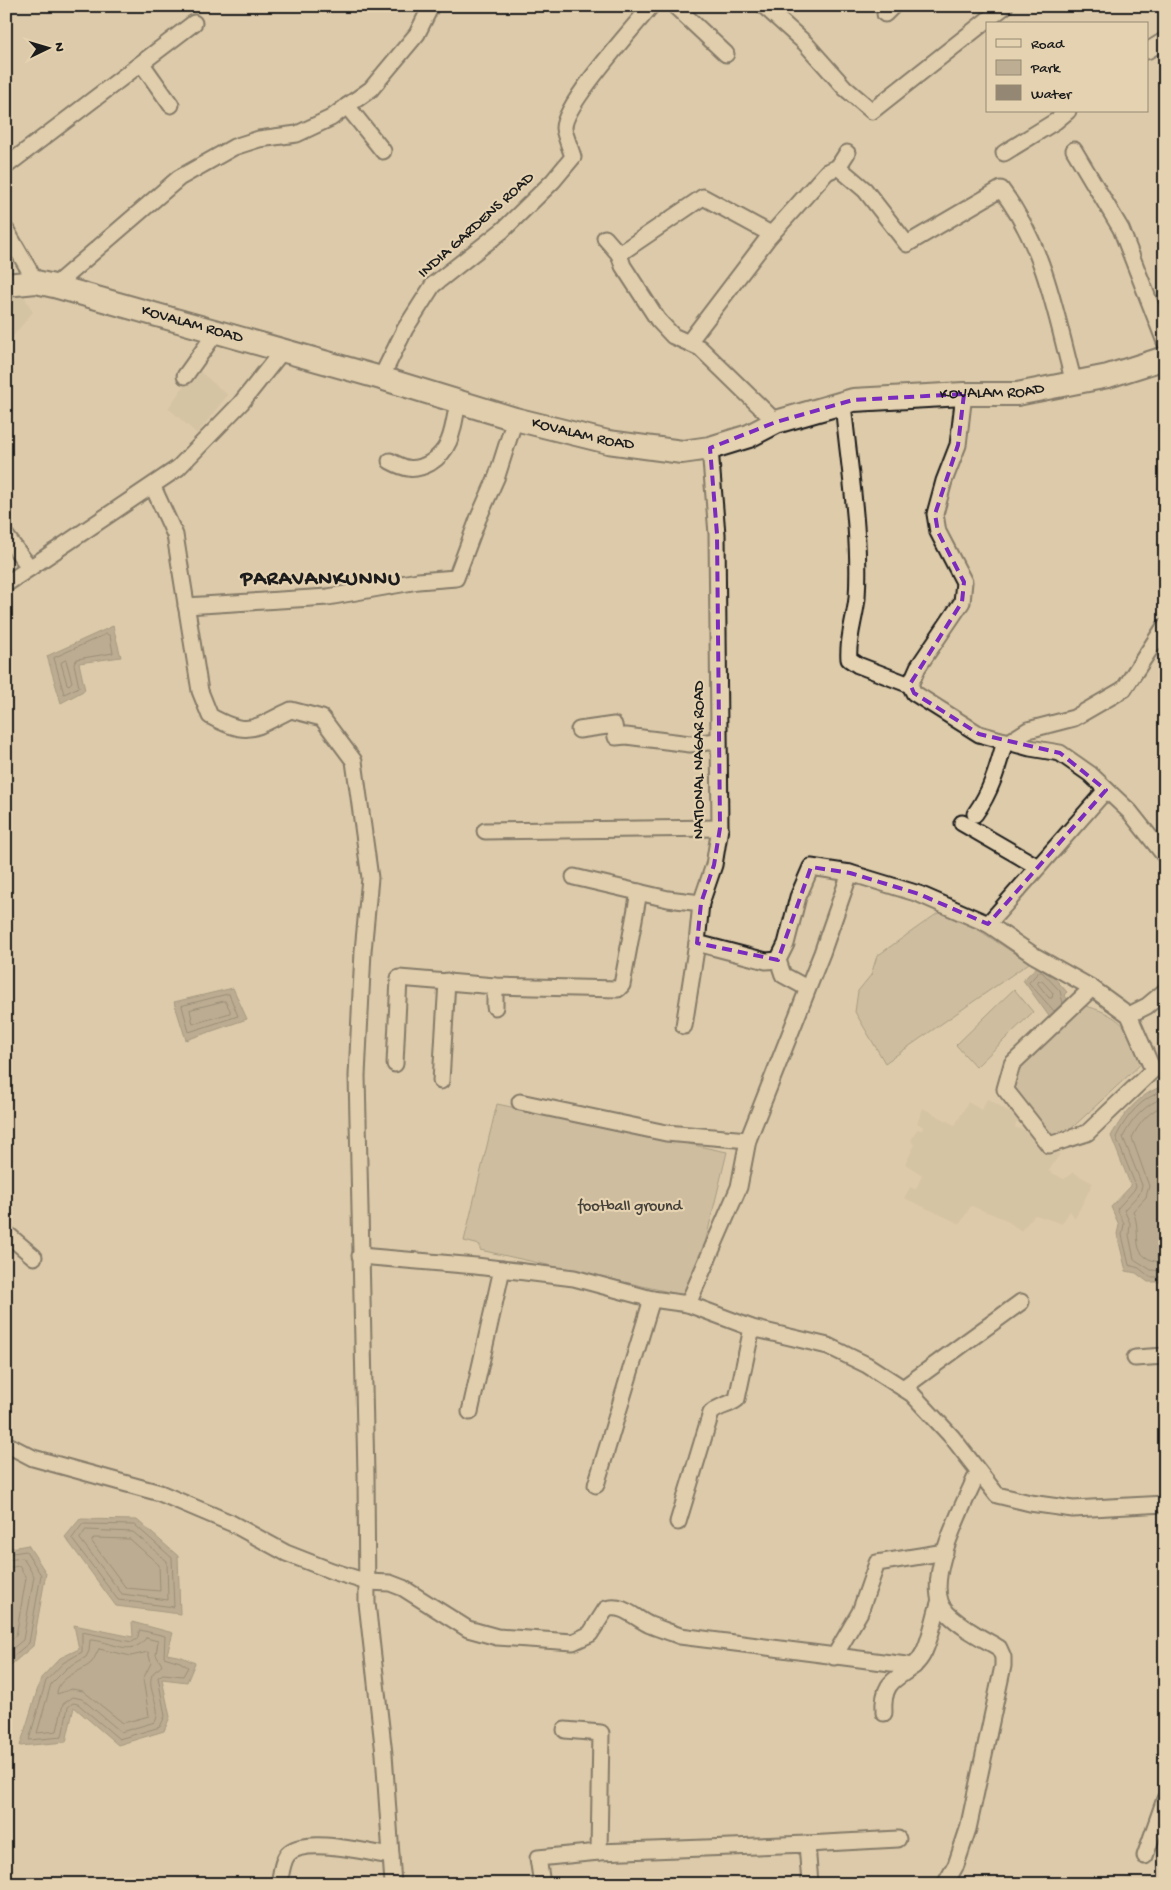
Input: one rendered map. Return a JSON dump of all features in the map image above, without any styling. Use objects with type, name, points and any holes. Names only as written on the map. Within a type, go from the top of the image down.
[{"type":"main road","name":"KOVALAM ROAD","points":[[6,285],[45,284],[380,378],[515,420],[608,442],[682,452],[710,448],[749,436],[776,422],[853,400],[964,394],[1017,394],[1108,376],[1165,358]]},
{"type":"street","points":[[6,230],[45,284],[178,178],[234,147],[259,139],[297,134],[331,118],[371,88],[417,34],[432,6]]},
{"type":"street","name":"INDIA GARDENS ROAD","points":[[380,378],[405,329],[433,285],[503,230],[553,182],[573,157],[564,129],[566,118],[588,83],[651,6]]},
{"type":"street","points":[[675,6],[726,54]]},
{"type":"street","points":[[764,6],[805,43],[846,88],[872,111],[1005,6]]},
{"type":"street","points":[[6,166],[194,23]]},
{"type":"street","points":[[1148,50],[1165,40]]},
{"type":"street","points":[[142,64],[171,105]]},
{"type":"street","points":[[347,106],[383,151]]},
{"type":"street","points":[[1004,153],[1056,121],[1067,112]]},
{"type":"street","points":[[1074,150],[1121,229],[1165,342]]},
{"type":"street","points":[[689,342],[771,234],[827,172],[838,166],[847,153]]},
{"type":"street","points":[[838,166],[865,190],[907,244],[1002,189],[1037,250],[1058,312],[1074,383]]},
{"type":"street","points":[[619,254],[702,197],[771,234]]},
{"type":"street","points":[[605,238],[619,254],[623,266],[658,320],[674,336],[700,348],[776,422]]},
{"type":"street","points":[[185,376],[217,331]]},
{"type":"street","points":[[6,584],[153,487],[178,468],[241,403],[283,350]]},
{"type":"street","points":[[910,685],[918,667],[962,602],[964,582],[938,532],[935,514],[958,445],[964,394]]},
{"type":"street","points":[[390,461],[405,469],[414,470],[435,460],[445,451],[458,402]]},
{"type":"street","points":[[843,403],[855,530],[856,599],[848,648],[849,659],[858,665],[910,685],[914,693],[979,734],[1030,748],[1060,752],[1090,774],[1130,812],[1165,856]]},
{"type":"street","points":[[186,606],[328,597],[418,581],[456,578],[478,519],[497,476],[515,420]]},
{"type":"street","name":"NATIONAL NAGAR ROAD","points":[[684,1026],[697,943],[701,903],[714,865],[720,828],[718,553],[710,448]]},
{"type":"street","points":[[153,487],[175,536],[200,691],[210,716],[232,728],[248,730],[291,710],[322,718],[354,761],[370,878],[363,951],[358,1076],[367,1602],[384,1754],[393,1884]]},
{"type":"street","points":[[6,536],[30,568]]},
{"type":"street","points":[[1038,867],[968,818],[984,801],[998,771],[1007,741],[1028,730],[1074,718],[1124,689],[1165,626]]},
{"type":"street","points":[[579,730],[614,725],[616,737],[626,736],[690,744],[718,741]]},
{"type":"street","points":[[988,924],[1106,790]]},
{"type":"street","points":[[486,831],[720,828]]},
{"type":"street","points":[[807,988],[783,975],[778,960],[786,944],[798,897],[811,867],[850,873],[919,894],[988,924],[1035,956],[1092,988],[1129,1015],[1153,1070],[1087,1133],[1050,1144],[1005,1089],[1012,1064],[1092,988]]},
{"type":"street","points":[[688,1304],[739,1187],[748,1140],[822,953],[850,873]]},
{"type":"street","points":[[574,877],[668,899],[701,903]]},
{"type":"street","points":[[395,1064],[399,978],[495,986],[618,988],[622,985],[639,892]]},
{"type":"street","points":[[697,943],[766,961],[778,960]]},
{"type":"street","points":[[441,1081],[447,981]]},
{"type":"street","points":[[495,986],[495,1007]]},
{"type":"street","points":[[1129,1015],[1147,1006],[1165,991]]},
{"type":"street","points":[[520,1102],[666,1132],[748,1140]]},
{"type":"street","points":[[6,1233],[34,1257]]},
{"type":"street","points":[[360,1256],[502,1269],[574,1278],[652,1299],[688,1304],[752,1328],[828,1346],[867,1365],[912,1394],[952,1437],[998,1496],[1030,1504],[1073,1509],[1165,1504]]},
{"type":"street","points":[[470,1412],[502,1269]]},
{"type":"street","points":[[596,1485],[652,1299]]},
{"type":"street","points":[[903,1388],[1021,1302]]},
{"type":"street","points":[[678,1522],[711,1413],[717,1407],[733,1403],[737,1399],[752,1328]]},
{"type":"street","points":[[1135,1358],[1165,1356]]},
{"type":"street","points":[[6,1444],[34,1458],[160,1493],[231,1523],[286,1554],[367,1582],[390,1583],[403,1588],[468,1629],[497,1637],[573,1642],[590,1634],[606,1609],[614,1607],[626,1611],[648,1624],[680,1636],[914,1666]]},
{"type":"street","points":[[884,1713],[883,1701],[888,1685],[914,1666],[924,1652],[939,1603],[939,1566],[978,1472]]},
{"type":"street","points":[[834,1657],[860,1612],[877,1563],[945,1552]]},
{"type":"street","points":[[939,1603],[947,1614],[998,1648],[1003,1657],[1003,1666],[968,1829],[956,1865],[945,1884]]},
{"type":"street","points":[[565,1730],[601,1733],[599,1852]]},
{"type":"street","points":[[1145,1856],[1165,1799]]},
{"type":"street","points":[[542,1884],[538,1858],[599,1852],[898,1839]]},
{"type":"street","points":[[807,1844],[810,1884]]},
{"type":"street","points":[[279,1884],[288,1855],[299,1846],[314,1845],[391,1856]]},
{"type":"highlighted area","points":[[964,394],[958,445],[935,514],[938,532],[964,582],[962,602],[910,684],[914,693],[979,734],[1060,753],[1106,790],[988,924],[919,894],[850,873],[811,867],[778,960],[697,943],[701,903],[714,865],[720,828],[717,534],[710,448],[776,422],[853,400]]},
{"type":"shaded area","points":[[22,292],[33,312],[6,345],[6,294]]},
{"type":"shaded area","points":[[196,368],[228,395],[197,434],[168,408]]},
{"type":"shaded area","points":[[989,1099],[1019,1118],[1015,1127],[1033,1133],[1039,1140],[1060,1154],[1049,1171],[1064,1179],[1073,1172],[1093,1183],[1075,1219],[1070,1211],[1062,1224],[1035,1215],[1021,1231],[1004,1219],[971,1206],[960,1224],[904,1198],[910,1187],[916,1189],[922,1175],[905,1164],[914,1146],[911,1140],[917,1129],[922,1130],[923,1127],[917,1123],[923,1108],[955,1125],[968,1102],[982,1110],[986,1100]]},
{"type":"green space","points":[[945,908],[1029,963],[885,1063],[855,1012],[858,991],[871,975],[877,956]]},
{"type":"green space","points":[[1014,989],[1033,1012],[976,1067],[956,1045]]},
{"type":"green space","points":[[1082,1005],[1105,1013],[1121,1024],[1128,1031],[1143,1062],[1060,1139],[1040,1130],[1013,1096],[1009,1074]]},
{"type":"green space","name":"football ground","points":[[497,1104],[727,1152],[692,1297],[480,1250],[480,1245],[464,1241]]},
{"type":"water","points":[[113,626],[121,657],[79,663],[85,690],[61,703],[47,656]]},
{"type":"water","points":[[1041,963],[1067,992],[1064,995],[1071,1003],[1051,1019],[1023,980]]},
{"type":"water","points":[[233,988],[247,1019],[186,1040],[174,1002]]},
{"type":"water","points":[[1165,1085],[1165,1282],[1148,1282],[1136,1273],[1126,1271],[1117,1234],[1119,1225],[1111,1207],[1131,1186],[1111,1136],[1133,1105],[1147,1094]]},
{"type":"water","points":[[80,1519],[137,1520],[178,1556],[180,1614],[116,1606],[65,1537]]},
{"type":"water","points":[[28,1545],[46,1573],[33,1646],[6,1669],[6,1549]]},
{"type":"water","points":[[132,1622],[173,1633],[167,1654],[182,1657],[195,1663],[187,1682],[162,1679],[170,1717],[164,1731],[118,1745],[74,1707],[66,1742],[20,1746],[41,1678],[60,1658],[79,1649],[74,1625],[133,1637]]},
{"type":"district","name":"PARAVANKUNNU","points":[[321,580]]}]
